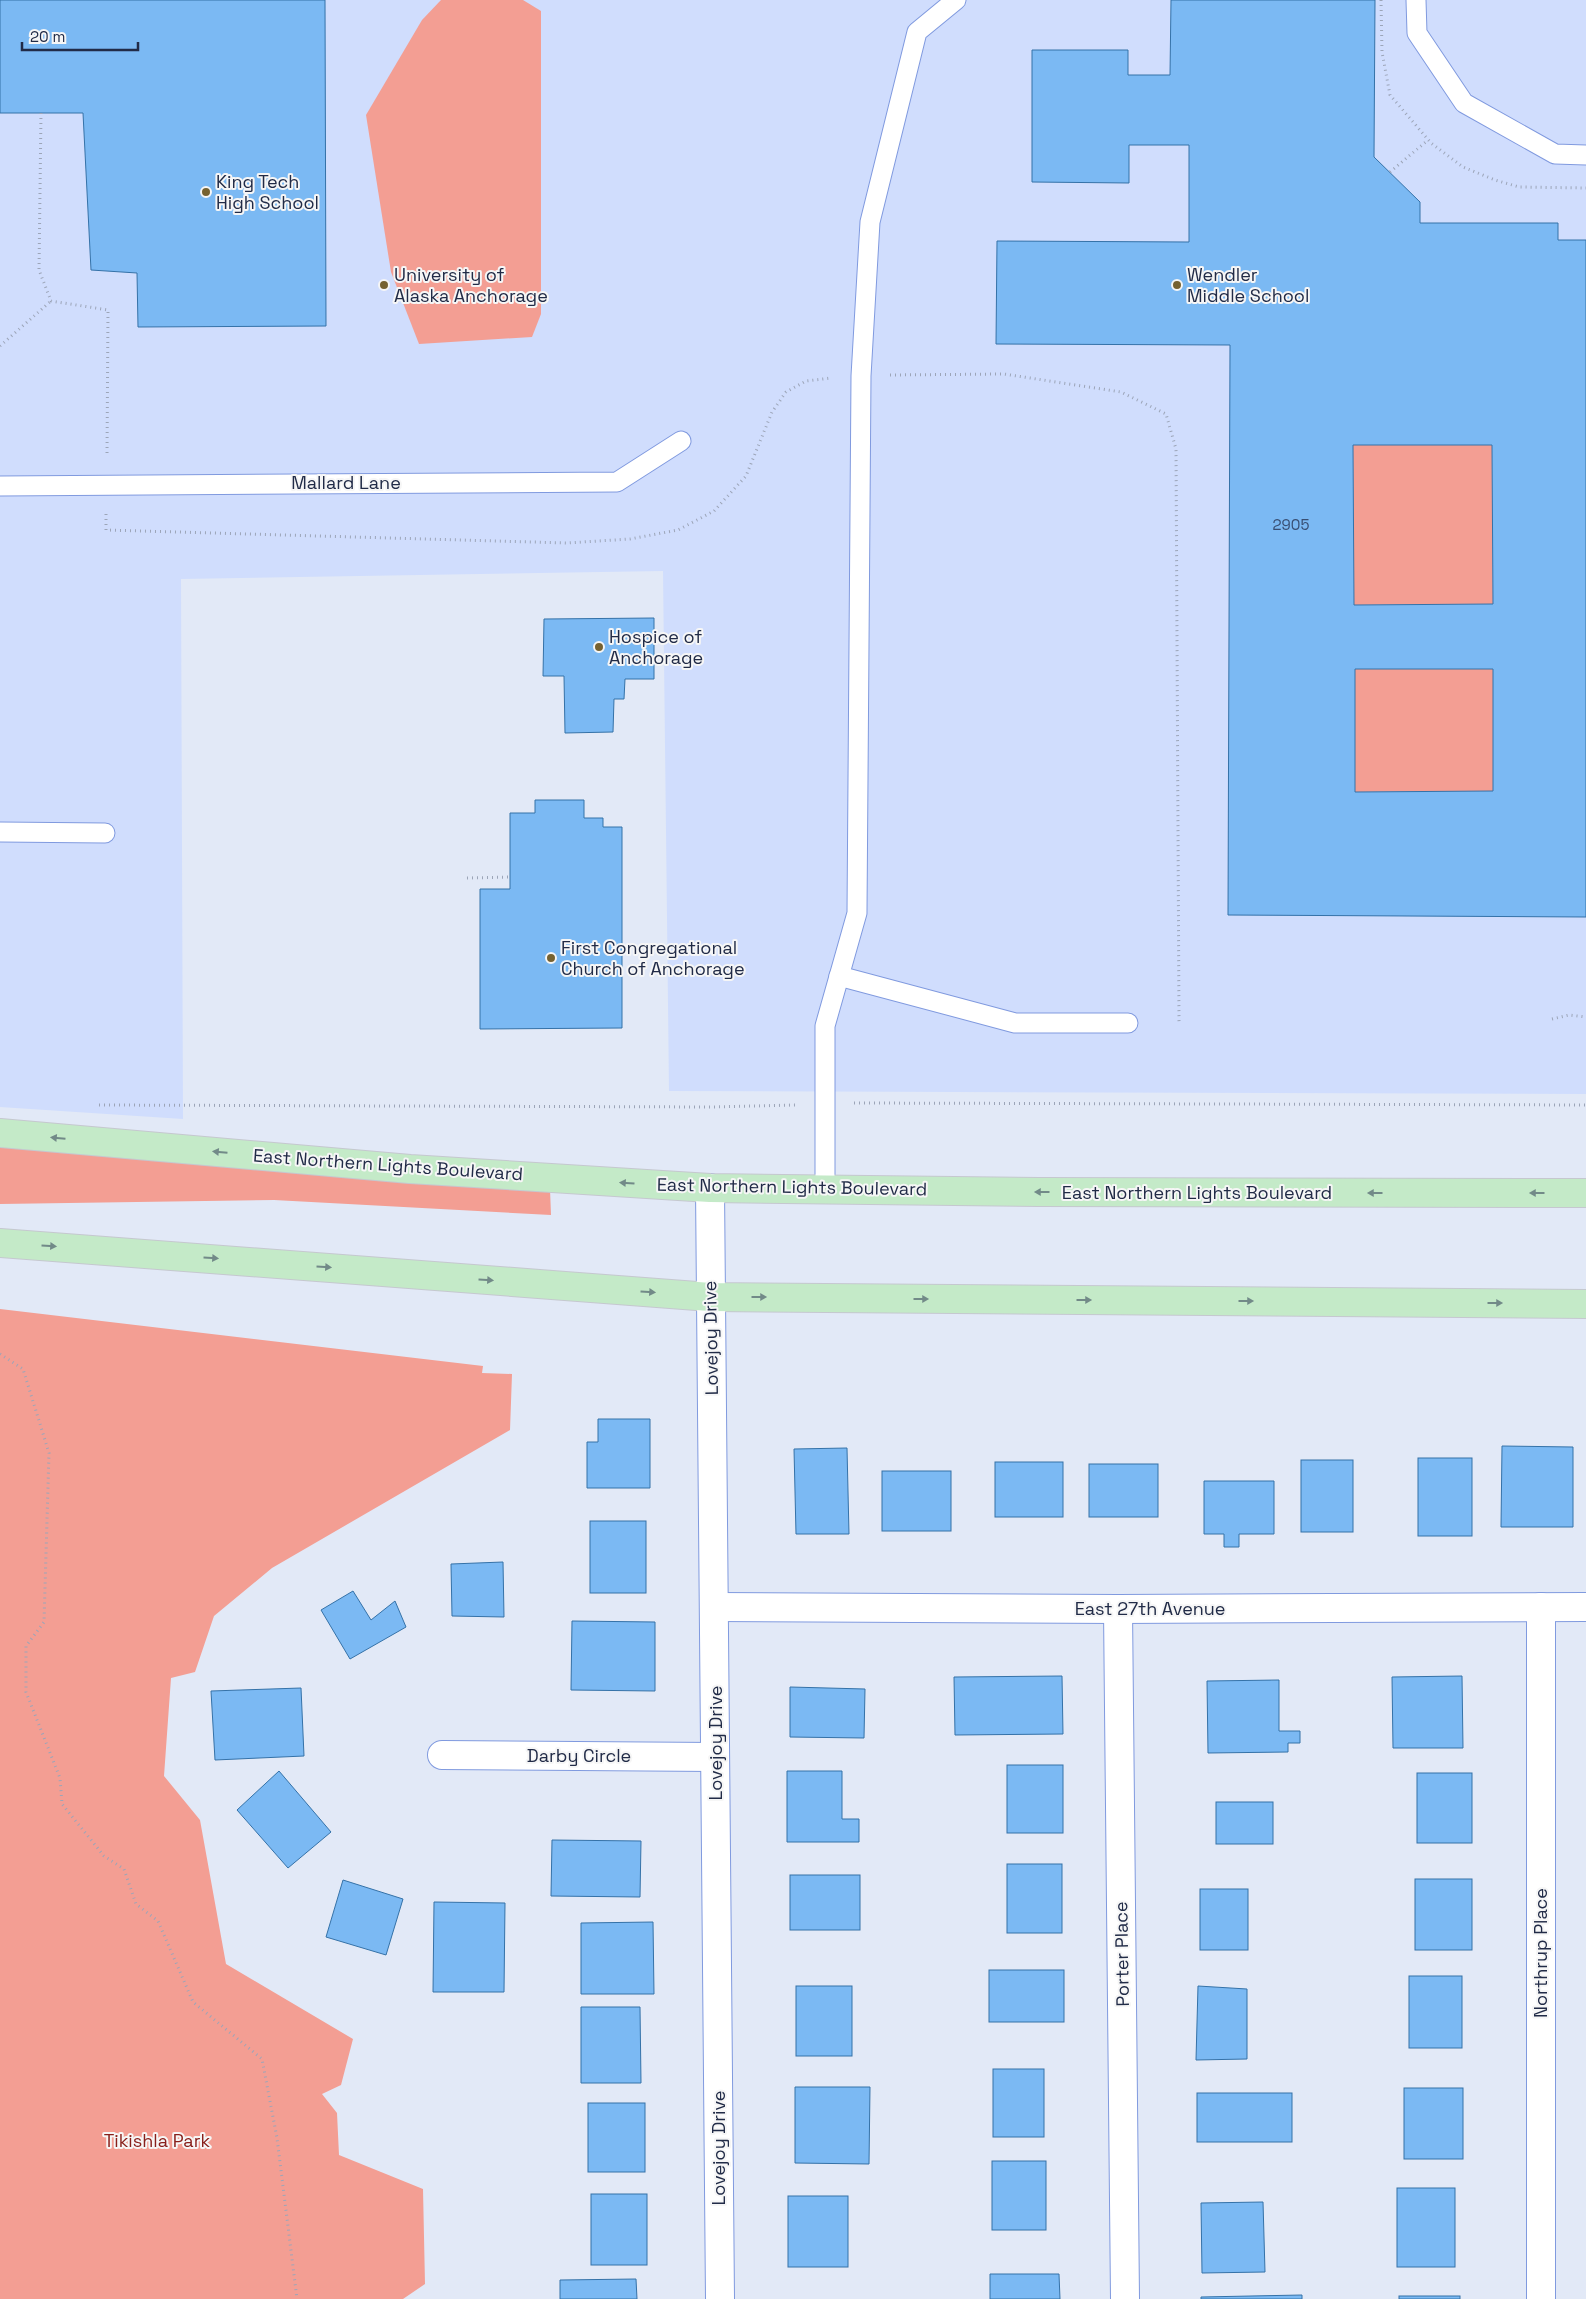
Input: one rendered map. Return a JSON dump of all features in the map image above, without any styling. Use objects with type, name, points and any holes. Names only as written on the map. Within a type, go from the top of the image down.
[{"type":"main road","name":"East Northern Lights Boulevard","points":[[0,1133],[410,1169],[710,1188],[1039,1192],[1586,1193]]},
{"type":"main road","points":[[0,1243],[710,1297],[1586,1304]]},
{"type":"street","name":"Lovejoy Drive","points":[[710,1188],[720,2299]]},
{"type":"street","name":"East 27th Avenue","points":[[715,1607],[1118,1609],[1586,1606]]},
{"type":"street","name":"Northrup Place","points":[[1541,1607],[1541,2299]]},
{"type":"street","name":"Porter Place","points":[[1118,1609],[1125,2299]]},
{"type":"street","name":"Darby Circle","points":[[442,1755],[716,1757]]},
{"type":"lane","points":[[825,1189],[825,1026],[857,913],[861,376],[870,222],[917,32],[956,0]]},
{"type":"lane","points":[[1416,0],[1417,33],[1464,103],[1555,154],[1586,155]]},
{"type":"lane","name":"Mallard Lane","points":[[0,486],[617,482],[681,441]]},
{"type":"lane","points":[[0,832],[105,833]]},
{"type":"lane","points":[[839,976],[1015,1023],[1128,1023]]},
{"type":"path","points":[[41,113],[39,270],[51,301]]},
{"type":"path","points":[[1390,172],[1428,140]]},
{"type":"path","points":[[0,346],[51,301]]},
{"type":"path","points":[[51,301],[108,310],[106,530],[567,543],[630,540],[678,530],[714,512],[746,476],[772,412],[786,392],[806,381],[832,378]]},
{"type":"path","points":[[888,375],[1004,374],[1121,392],[1166,414],[1176,449],[1179,1023]]},
{"type":"path","points":[[467,878],[510,877]]},
{"type":"path","points":[[1552,1019],[1569,1016],[1586,1017]]},
{"type":"path","points":[[0,1354],[23,1369],[49,1452],[44,1622],[26,1646],[26,1692],[60,1778],[62,1804],[104,1856],[124,1869],[136,1904],[158,1921],[193,2002],[262,2059],[277,2138],[298,2299]]},
{"type":"shaded area","name":"Wendler Middle School","points":[[0,0],[1586,0],[1586,1094],[669,1091],[663,571],[181,579],[183,1119],[0,1107]]},
{"type":"green space","points":[[441,0],[523,0],[541,11],[541,314],[532,337],[419,344],[391,272],[366,115],[422,20]]},
{"type":"green space","points":[[1353,445],[1492,445],[1493,604],[1354,605]]},
{"type":"green space","points":[[1355,669],[1493,669],[1493,791],[1355,792]]},
{"type":"green space","points":[[0,1144],[550,1189],[551,1215],[274,1200],[0,1204]]},
{"type":"green space","name":"Tikishla Park","points":[[0,1309],[483,1366],[482,1373],[512,1374],[510,1430],[272,1568],[214,1616],[195,1672],[171,1678],[164,1776],[200,1820],[226,1964],[353,2039],[341,2085],[322,2094],[337,2113],[339,2155],[423,2189],[425,2284],[403,2299],[0,2299]]},
{"type":"building","name":"King Tech High School","points":[[0,0],[325,0],[326,326],[138,327],[137,273],[91,270],[83,113],[0,113]]},
{"type":"building","name":"Wendler Middle School","points":[[1171,0],[1375,0],[1374,157],[1420,202],[1420,223],[1558,223],[1558,240],[1586,240],[1586,917],[1228,915],[1230,345],[996,344],[997,241],[1189,242],[1189,145],[1129,145],[1129,183],[1032,182],[1032,50],[1128,50],[1128,75],[1170,75]],"holes":[[[1353,445],[1492,445],[1493,604],[1354,605]],[[1355,669],[1493,669],[1493,791],[1355,792]]]},
{"type":"building","name":"Hospice of Anchorage","points":[[654,618],[654,679],[625,679],[624,699],[614,699],[613,732],[565,733],[564,676],[543,676],[544,619]]},
{"type":"building","name":"First Congregational Church of Anchorage","points":[[535,800],[584,800],[584,818],[603,818],[603,827],[622,827],[622,1028],[480,1029],[480,889],[510,889],[510,813],[535,813]]},
{"type":"building","points":[[598,1419],[650,1419],[650,1488],[587,1488],[587,1442],[598,1442]]},
{"type":"building","points":[[1502,1446],[1573,1447],[1573,1527],[1501,1527]]},
{"type":"building","points":[[847,1448],[849,1534],[796,1534],[794,1449]]},
{"type":"building","points":[[1418,1458],[1472,1458],[1472,1536],[1418,1536]]},
{"type":"building","points":[[1301,1460],[1353,1460],[1353,1532],[1301,1532]]},
{"type":"building","points":[[995,1462],[1063,1462],[1063,1517],[995,1517]]},
{"type":"building","points":[[1089,1464],[1158,1464],[1158,1517],[1089,1517]]},
{"type":"building","points":[[882,1471],[951,1471],[951,1531],[882,1531]]},
{"type":"building","points":[[1204,1481],[1274,1481],[1274,1534],[1239,1534],[1239,1547],[1224,1547],[1224,1534],[1204,1534]]},
{"type":"building","points":[[590,1521],[646,1521],[646,1593],[590,1593]]},
{"type":"building","points":[[503,1562],[504,1617],[452,1616],[451,1564]]},
{"type":"building","points":[[353,1591],[371,1620],[395,1601],[406,1627],[350,1659],[321,1610]]},
{"type":"building","points":[[572,1621],[655,1622],[655,1691],[571,1690]]},
{"type":"building","points":[[1062,1676],[1063,1734],[955,1735],[954,1677]]},
{"type":"building","points":[[1462,1676],[1463,1748],[1393,1748],[1392,1677]]},
{"type":"building","points":[[1279,1680],[1279,1731],[1300,1731],[1300,1743],[1288,1743],[1288,1752],[1208,1753],[1207,1681]]},
{"type":"building","points":[[790,1687],[865,1689],[864,1738],[790,1737]]},
{"type":"building","points":[[301,1688],[304,1756],[215,1760],[211,1691]]},
{"type":"building","points":[[1007,1765],[1063,1765],[1063,1833],[1007,1833]]},
{"type":"building","points":[[279,1771],[331,1832],[288,1868],[237,1810]]},
{"type":"building","points":[[787,1771],[842,1771],[842,1819],[859,1819],[859,1842],[787,1842]]},
{"type":"building","points":[[1417,1773],[1472,1773],[1472,1843],[1417,1843]]},
{"type":"building","points":[[1216,1802],[1273,1802],[1273,1844],[1216,1844]]},
{"type":"building","points":[[552,1840],[641,1841],[640,1897],[551,1896]]},
{"type":"building","points":[[1007,1864],[1062,1864],[1062,1933],[1007,1933]]},
{"type":"building","points":[[790,1875],[860,1875],[860,1930],[790,1930]]},
{"type":"building","points":[[1415,1879],[1472,1879],[1472,1950],[1415,1950]]},
{"type":"building","points":[[343,1880],[403,1899],[386,1955],[326,1937]]},
{"type":"building","points":[[1200,1889],[1248,1889],[1248,1950],[1200,1950]]},
{"type":"building","points":[[434,1902],[505,1903],[504,1992],[433,1992]]},
{"type":"building","points":[[653,1922],[654,1994],[581,1994],[581,1923]]},
{"type":"building","points":[[989,1970],[1064,1970],[1064,2022],[989,2022]]},
{"type":"building","points":[[1409,1976],[1462,1976],[1462,2048],[1409,2048]]},
{"type":"building","points":[[796,1986],[852,1986],[852,2056],[796,2056]]},
{"type":"building","points":[[1198,1986],[1247,1989],[1247,2059],[1196,2060]]},
{"type":"building","points":[[581,2007],[640,2007],[641,2083],[581,2083]]},
{"type":"building","points":[[993,2069],[1044,2069],[1044,2137],[993,2137]]},
{"type":"building","points":[[795,2087],[870,2087],[869,2164],[795,2163]]},
{"type":"building","points":[[1404,2088],[1463,2088],[1463,2159],[1404,2159]]},
{"type":"building","points":[[1197,2093],[1292,2093],[1292,2142],[1197,2142]]},
{"type":"building","points":[[588,2103],[645,2103],[645,2172],[588,2172]]},
{"type":"building","points":[[992,2161],[1046,2161],[1046,2230],[992,2230]]},
{"type":"building","points":[[1397,2188],[1455,2188],[1455,2267],[1397,2267]]},
{"type":"building","points":[[591,2194],[647,2194],[647,2265],[591,2265]]},
{"type":"building","points":[[788,2196],[848,2196],[848,2267],[788,2267]]},
{"type":"building","points":[[1263,2202],[1265,2272],[1202,2273],[1201,2203]]},
{"type":"building","points":[[990,2274],[1059,2274],[1060,2299],[990,2299]]},
{"type":"building","points":[[636,2279],[637,2299],[560,2299],[560,2280]]},
{"type":"building","points":[[1302,2295],[1302,2299],[1201,2299],[1201,2297]]},
{"type":"building","points":[[1399,2296],[1460,2296],[1460,2299],[1399,2299]]},
{"type":"place","name":"King Tech High School","points":[[206,192]]},
{"type":"place","name":"University of Alaska Anchorage","points":[[384,285]]},
{"type":"place","name":"Wendler Middle School","points":[[1177,285]]},
{"type":"place","name":"Hospice of Anchorage","points":[[599,647]]},
{"type":"place","name":"First Congregational Church of Anchorage","points":[[551,958]]}]
